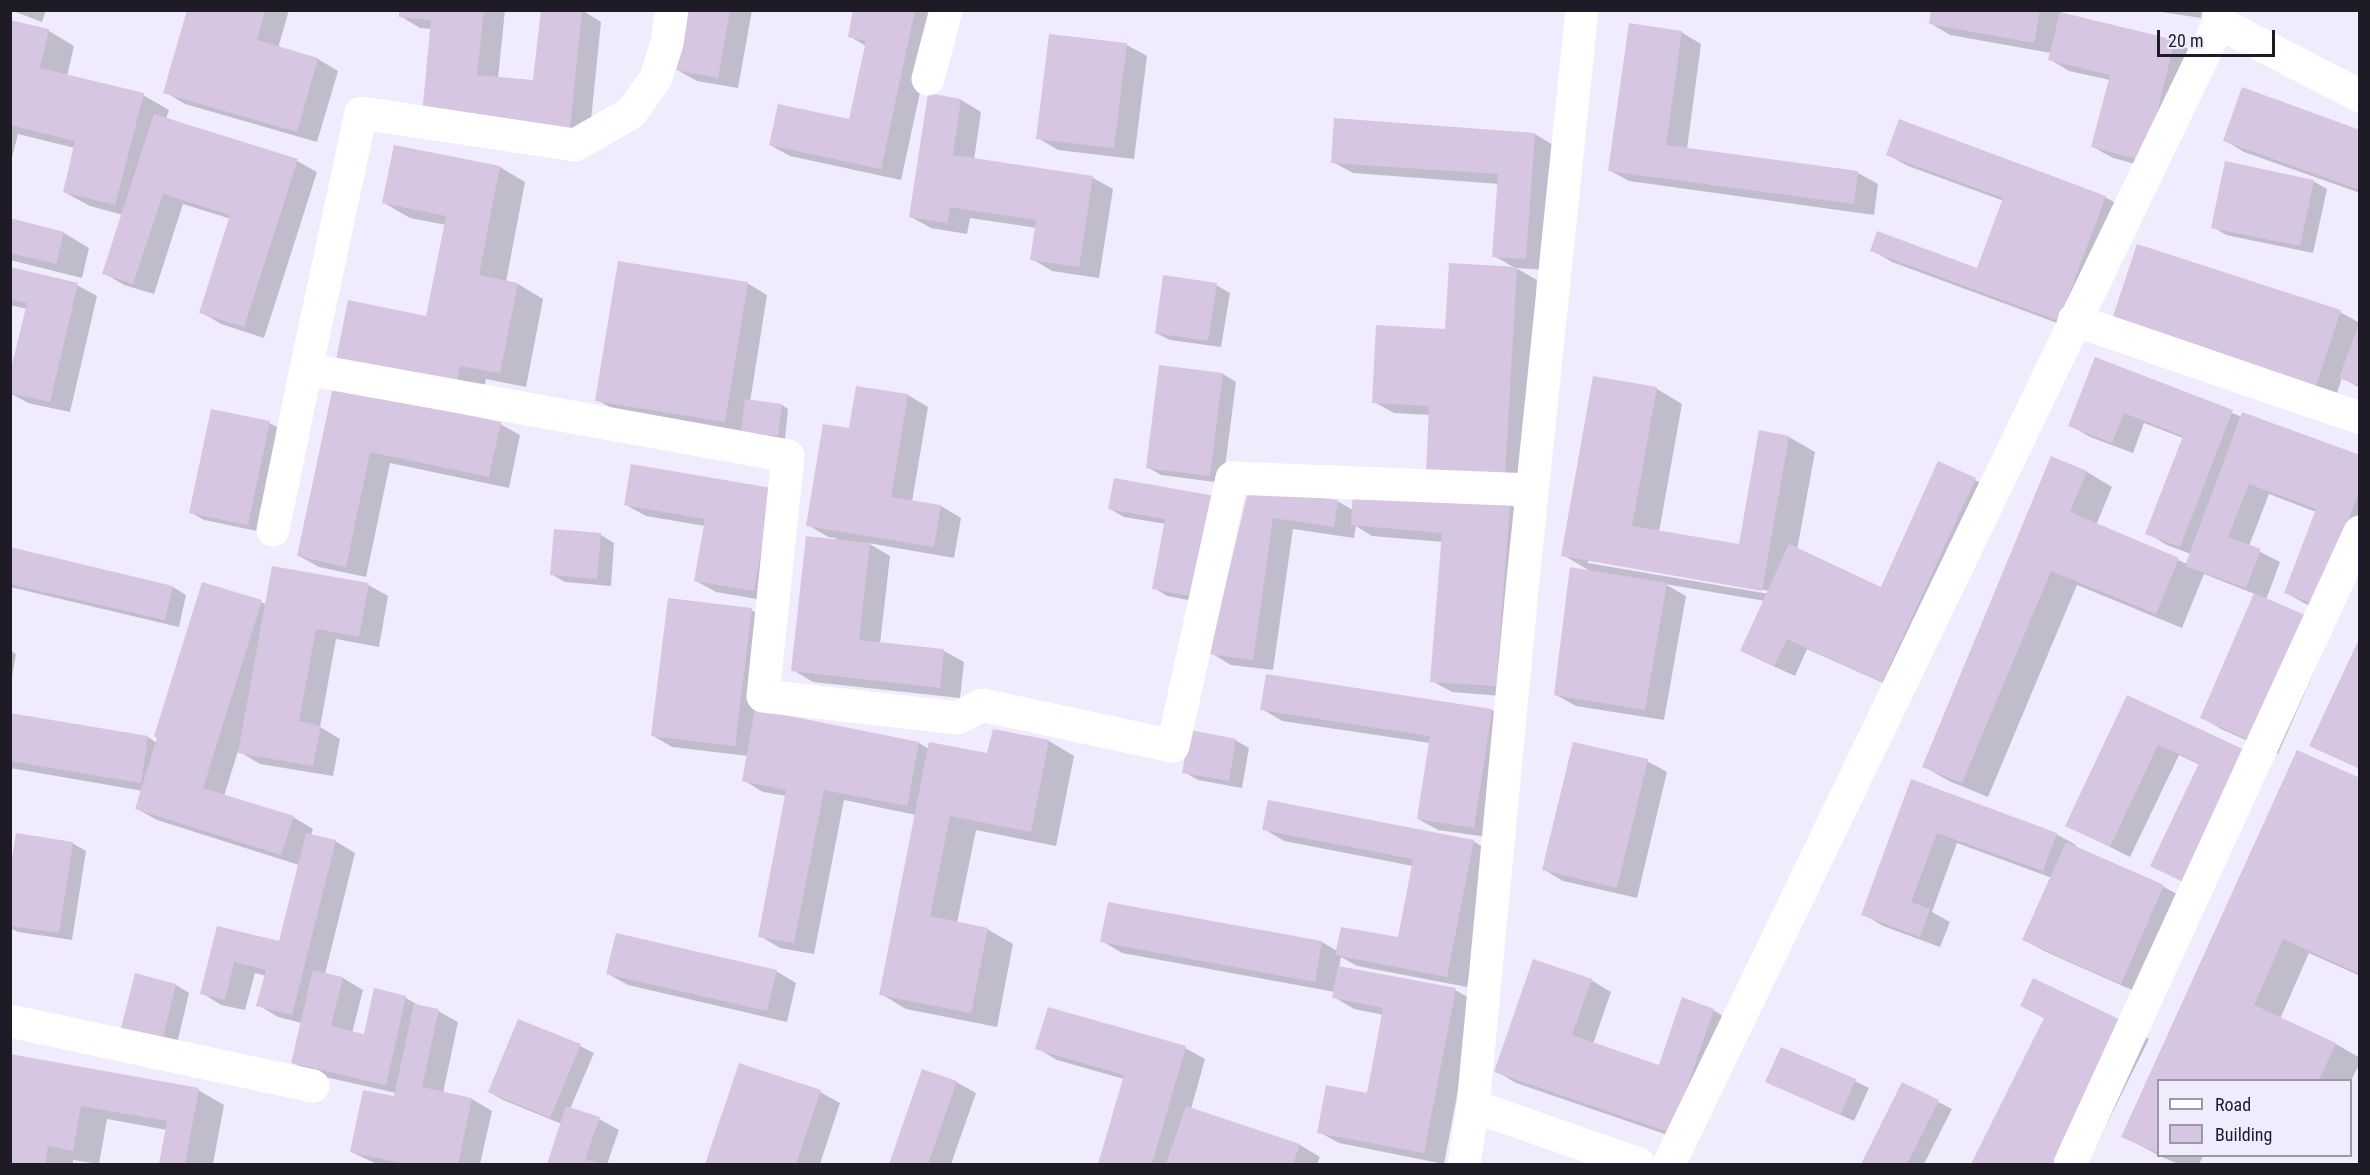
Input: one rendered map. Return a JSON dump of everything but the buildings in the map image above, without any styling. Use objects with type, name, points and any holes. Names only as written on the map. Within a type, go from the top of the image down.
[{"type":"street","points":[[273,530],[360,113],[575,146],[631,113],[656,78],[667,43],[672,10]]},
{"type":"street","points":[[928,79],[946,10]]},
{"type":"street","points":[[1464,1164],[1473,1106],[1532,490],[1582,10]]},
{"type":"street","points":[[1669,1164],[2219,17],[2360,96]]},
{"type":"street","points":[[2074,320],[2360,418]]},
{"type":"street","points":[[306,369],[788,456],[763,696],[958,718],[982,705],[1173,746],[1232,478],[1532,490]]},
{"type":"street","points":[[2070,1164],[2360,532]]},
{"type":"street","points":[[10,1020],[313,1086]]},
{"type":"street","points":[[1473,1106],[1639,1164]]}]
